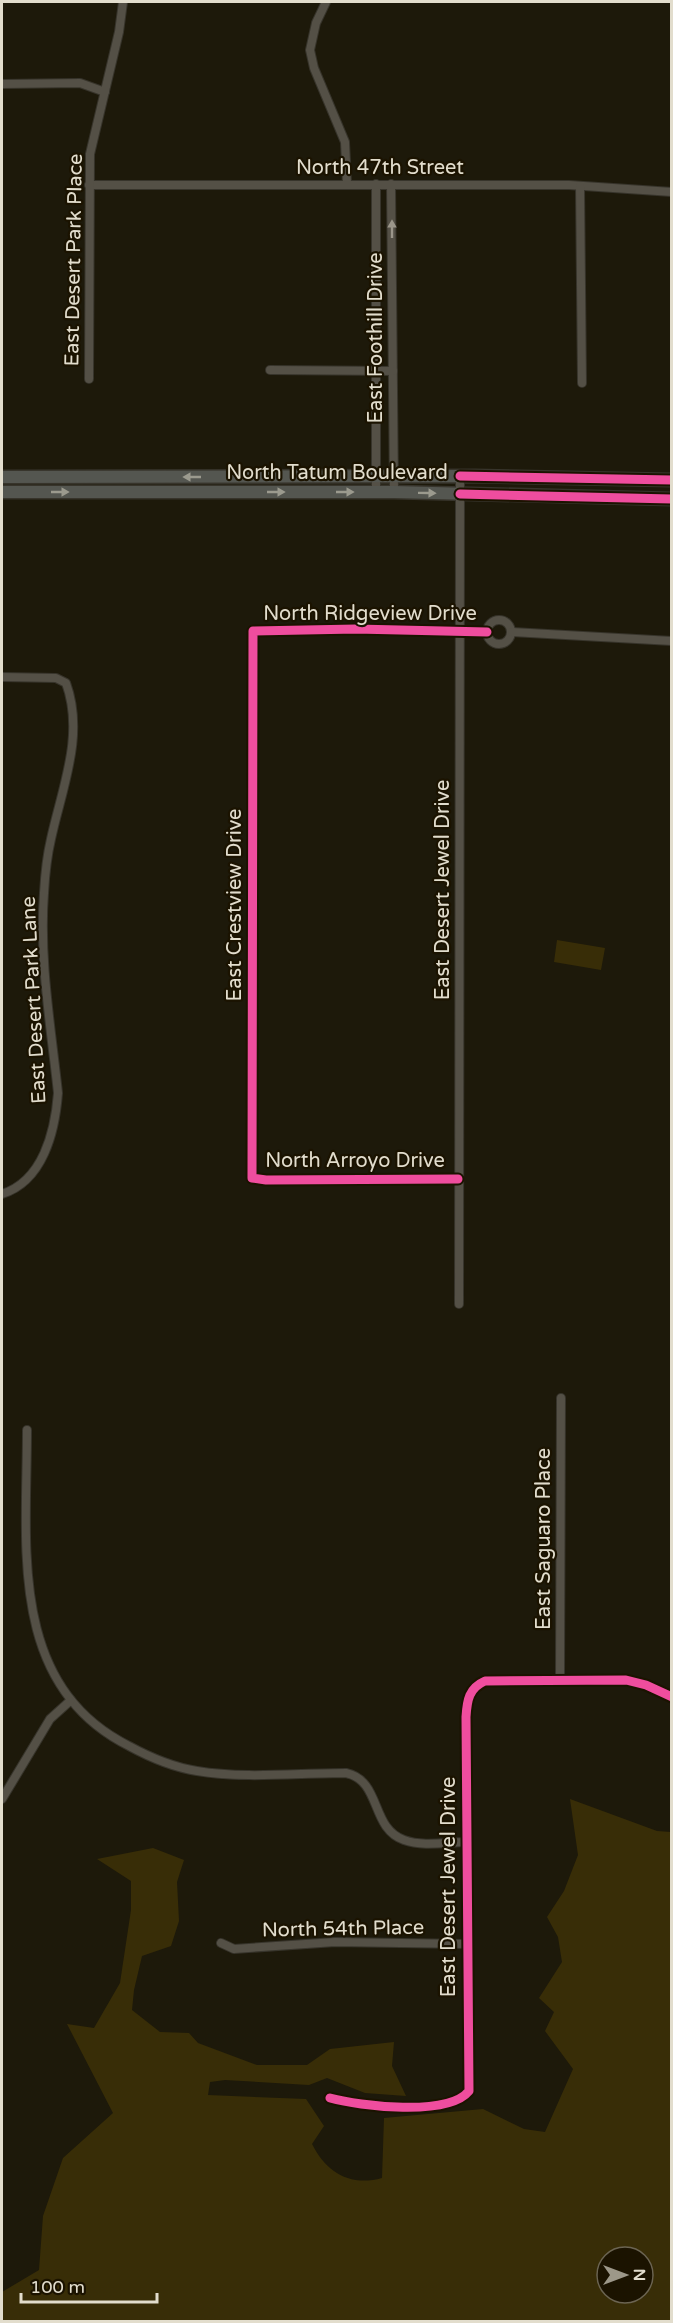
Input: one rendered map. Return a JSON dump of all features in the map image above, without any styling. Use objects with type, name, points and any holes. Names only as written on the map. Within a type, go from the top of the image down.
[{"type":"main road","name":"North Tatum Boulevard","points":[[2,477],[460,476],[672,480]]},
{"type":"main road","name":"North Tatum Boulevard","points":[[2,492],[394,492],[672,499]]},
{"type":"street","name":"East Desert Park Place","points":[[89,379],[90,154],[119,32],[123,2]]},
{"type":"street","points":[[327,2],[316,23],[310,50],[314,68],[345,142],[347,184]]},
{"type":"street","points":[[2,84],[80,83],[105,92]]},
{"type":"street","name":"East Foothill Drive","points":[[376,184],[376,492]]},
{"type":"street","name":"East Foothill Drive","points":[[391,184],[394,492]]},
{"type":"street","name":"North 47th Street","points":[[89,185],[580,186],[672,192]]},
{"type":"street","points":[[580,186],[582,382]]},
{"type":"street","points":[[270,370],[393,371]]},
{"type":"street","name":"East Desert Jewel Drive","points":[[459,1304],[460,476]]},
{"type":"street","name":"North Ridgeview Drive","points":[[498,620],[509,624],[512,632],[509,640],[499,645],[492,642],[487,632],[490,624],[498,620]]},
{"type":"street","name":"North Ridgeview Drive","points":[[253,632],[356,629],[487,632]]},
{"type":"street","name":"East Crestview Drive","points":[[252,1178],[253,632]]},
{"type":"street","name":"North Ridgeview Drive","points":[[512,632],[672,641]]},
{"type":"street","name":"East Desert Park Lane","points":[[2,677],[56,678],[66,682],[71,695],[73,718],[70,768],[50,840],[43,909],[44,960],[57,1103],[51,1133],[35,1171],[24,1183],[2,1194]]},
{"type":"street","name":"North Arroyo Drive","points":[[252,1178],[266,1180],[458,1179]]},
{"type":"street","name":"East Saguaro Place","points":[[560,1680],[561,1398]]},
{"type":"street","points":[[27,1430],[28,1591],[41,1648],[70,1701],[96,1726],[118,1741],[173,1767],[217,1773],[346,1773],[357,1775],[367,1784],[387,1830],[404,1840],[466,1842]]},
{"type":"street","points":[[560,1680],[627,1680],[646,1685],[672,1697]]},
{"type":"street","name":"East Desert Jewel Drive","points":[[330,2098],[386,2106],[443,2105],[462,2100],[469,2091],[466,1944],[467,1697],[477,1684],[485,1681],[560,1680]]},
{"type":"street","points":[[2,1799],[50,1719],[70,1701]]},
{"type":"street","name":"North 54th Place","points":[[221,1943],[234,1949],[335,1942],[466,1944]]},
{"type":"shaded area","points":[[557,940],[605,948],[601,970],[554,962]]},
{"type":"shaded area","points":[[570,1799],[657,1831],[671,1832],[671,2321],[2,2321],[2,2292],[39,2270],[43,2216],[63,2158],[113,2113],[67,2024],[94,2028],[120,1983],[131,1910],[131,1881],[97,1859],[153,1848],[184,1860],[177,1882],[179,1921],[171,1946],[142,1956],[134,1990],[132,2010],[160,2032],[189,2033],[198,2043],[257,2065],[307,2065],[330,2049],[394,2042],[392,2066],[406,2096],[365,2093],[327,2078],[309,2085],[225,2080],[210,2082],[208,2095],[306,2099],[324,2126],[312,2144],[318,2154],[340,2175],[360,2180],[382,2178],[384,2118],[483,2109],[524,2129],[545,2132],[573,2069],[545,2031],[554,2012],[539,1998],[562,1962],[558,1937],[547,1917],[564,1891],[578,1855]]},
{"type":"cycle path","points":[[460,476],[672,480]]},
{"type":"cycle path","points":[[460,494],[672,499]]},
{"type":"cycle path","points":[[458,1179],[266,1180],[252,1178],[253,631],[356,629],[487,632]]},
{"type":"cycle path","points":[[330,2098],[361,2104],[424,2107],[458,2099],[469,2091],[466,1717],[468,1700],[475,1687],[485,1681],[626,1680],[646,1685],[672,1697]]}]
